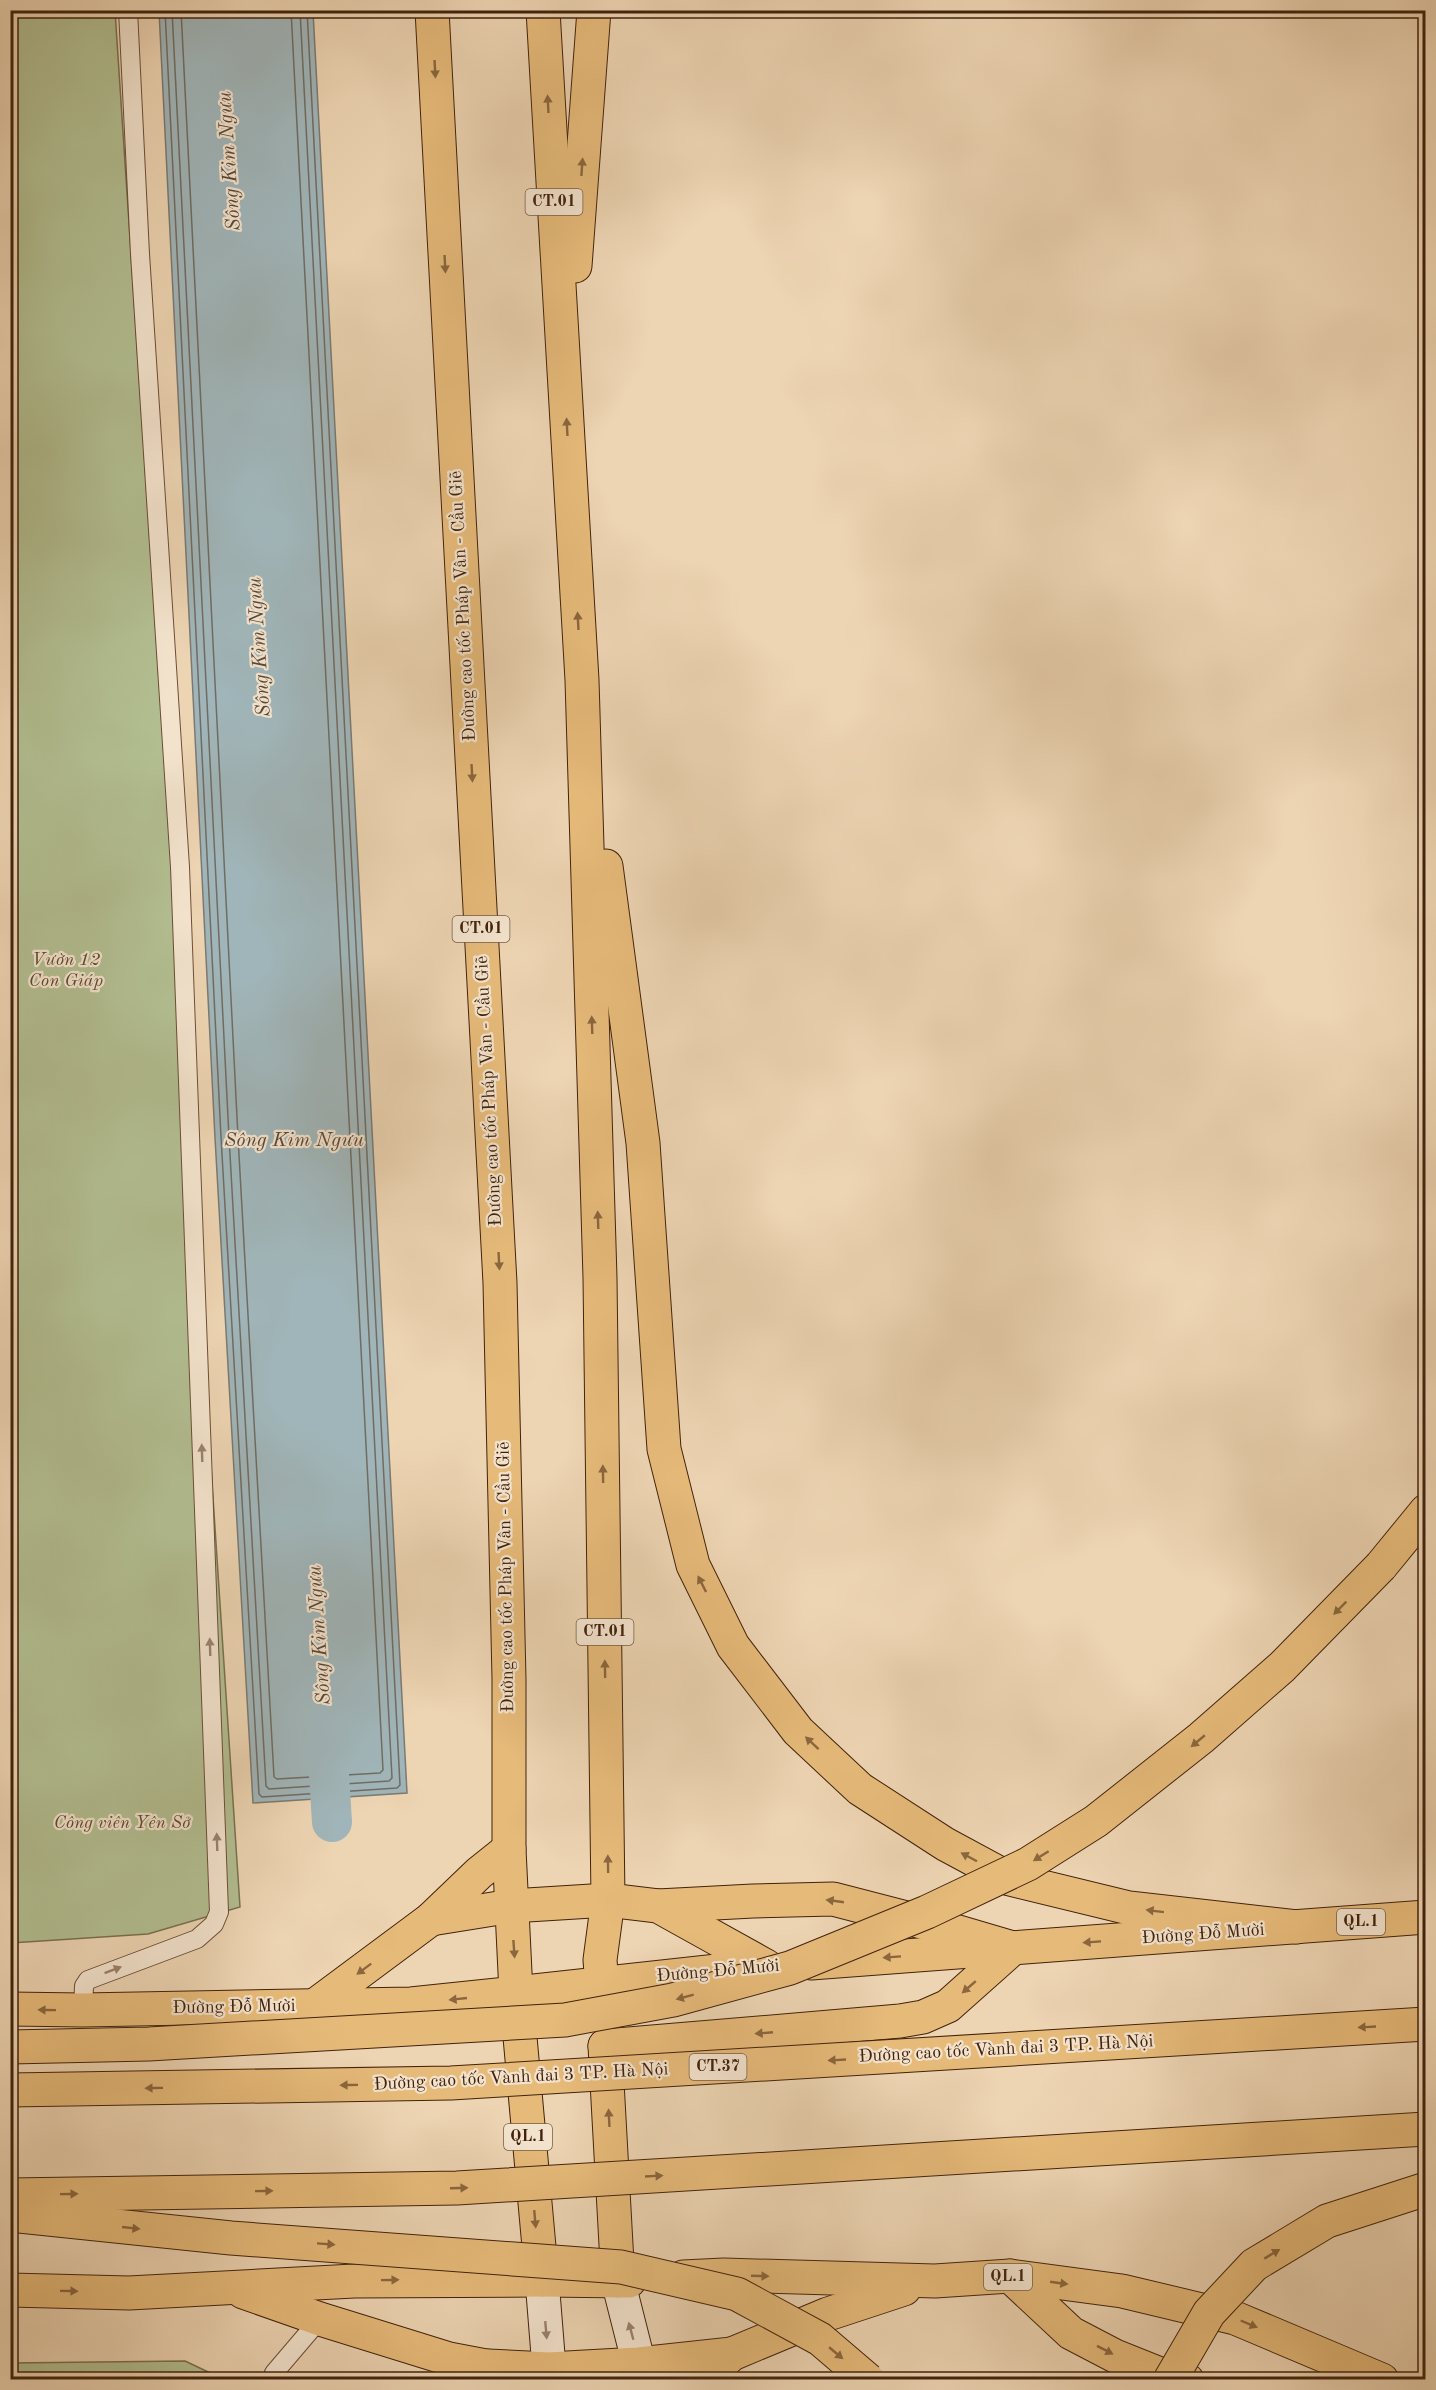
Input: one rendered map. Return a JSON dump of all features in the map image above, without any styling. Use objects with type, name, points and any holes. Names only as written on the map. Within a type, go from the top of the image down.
[{"type":"main road","name":"Đường cao tốc Pháp Vân - Cầu Giẽ","points":[[432,10],[500,1283],[509,1679],[510,1906],[516,1993]]},
{"type":"main road","name":"CT.01","points":[[543,10],[582,680],[600,1278],[608,1900],[600,1960],[602,1985]]},
{"type":"main road","points":[[565,393],[594,10]]},
{"type":"main road","points":[[582,680],[643,1143],[664,1449],[693,1565],[733,1646],[798,1731],[860,1789],[945,1844],[1010,1879],[1129,1908],[1297,1927]]},
{"type":"main road","points":[[10,2047],[149,2044],[566,2020],[673,2000],[790,1968],[927,1912],[1028,1864],[1096,1821],[1201,1738],[1282,1667],[1382,1566],[1425,1511]]},
{"type":"main road","points":[[314,2006],[431,1919],[479,1873],[509,1849]]},
{"type":"main road","points":[[431,1919],[510,1906],[608,1900],[658,1906],[753,1900],[833,1899],[1013,1948]]},
{"type":"main road","points":[[658,1906],[766,1966]]},
{"type":"main road","name":"Đường Đỗ Mười","points":[[10,2009],[83,2010],[411,2004],[766,1966],[1425,1917]]},
{"type":"main road","points":[[605,2046],[923,2018],[948,2006],[1013,1948]]},
{"type":"main road","points":[[602,1985],[618,2281],[643,2372]]},
{"type":"main road","name":"QL.1","points":[[516,1993],[542,2280]]},
{"type":"main road","name":"Đường cao tốc Vành đai 3 TP. Hà Nội","points":[[10,2090],[451,2083],[1425,2024]]},
{"type":"main road","points":[[10,2195],[457,2188],[1425,2129]]},
{"type":"main road","points":[[1170,2379],[1209,2313],[1254,2265],[1327,2221],[1425,2189]]},
{"type":"main road","points":[[10,2216],[231,2238],[621,2267],[737,2294],[820,2338],[868,2379]]},
{"type":"main road","name":"QL.1","points":[[618,2281],[724,2275],[935,2281],[1010,2276],[1122,2291],[1235,2318],[1382,2379]]},
{"type":"main road","name":"QL.1","points":[[1010,2276],[1071,2333],[1115,2356],[1160,2374],[1187,2379]]},
{"type":"main road","points":[[542,2280],[549,2374]]},
{"type":"main road","points":[[10,2290],[129,2293],[354,2281],[618,2281]]},
{"type":"main road","points":[[227,2287],[320,2319],[496,2373],[549,2374],[643,2372],[732,2354],[861,2302],[935,2281]]},
{"type":"main road","points":[[702,2379],[732,2354]]},
{"type":"lane","points":[[83,2010],[84,1986],[88,1980],[197,1939],[214,1924],[219,1912],[180,867],[140,254],[128,10]]},
{"type":"lane","points":[[274,2379],[274,2373],[320,2319]]},
{"type":"green space","name":"Công viên Yên Sở","points":[[11,11],[115,11],[240,1907],[148,1934],[11,1943]]},
{"type":"green space","points":[[185,2361],[223,2379],[11,2379],[11,2363]]},
{"type":"water","name":"Sông Kim Ngưu","points":[[159,11],[313,11],[407,1793],[253,1803],[215,1138]]},
{"type":"waterway","name":"Sông Kim Ngưu","points":[[327,1744],[332,1822]]},
{"type":"park label","name":"Vườn 12 Con Giáp","points":[[66,970]]}]
